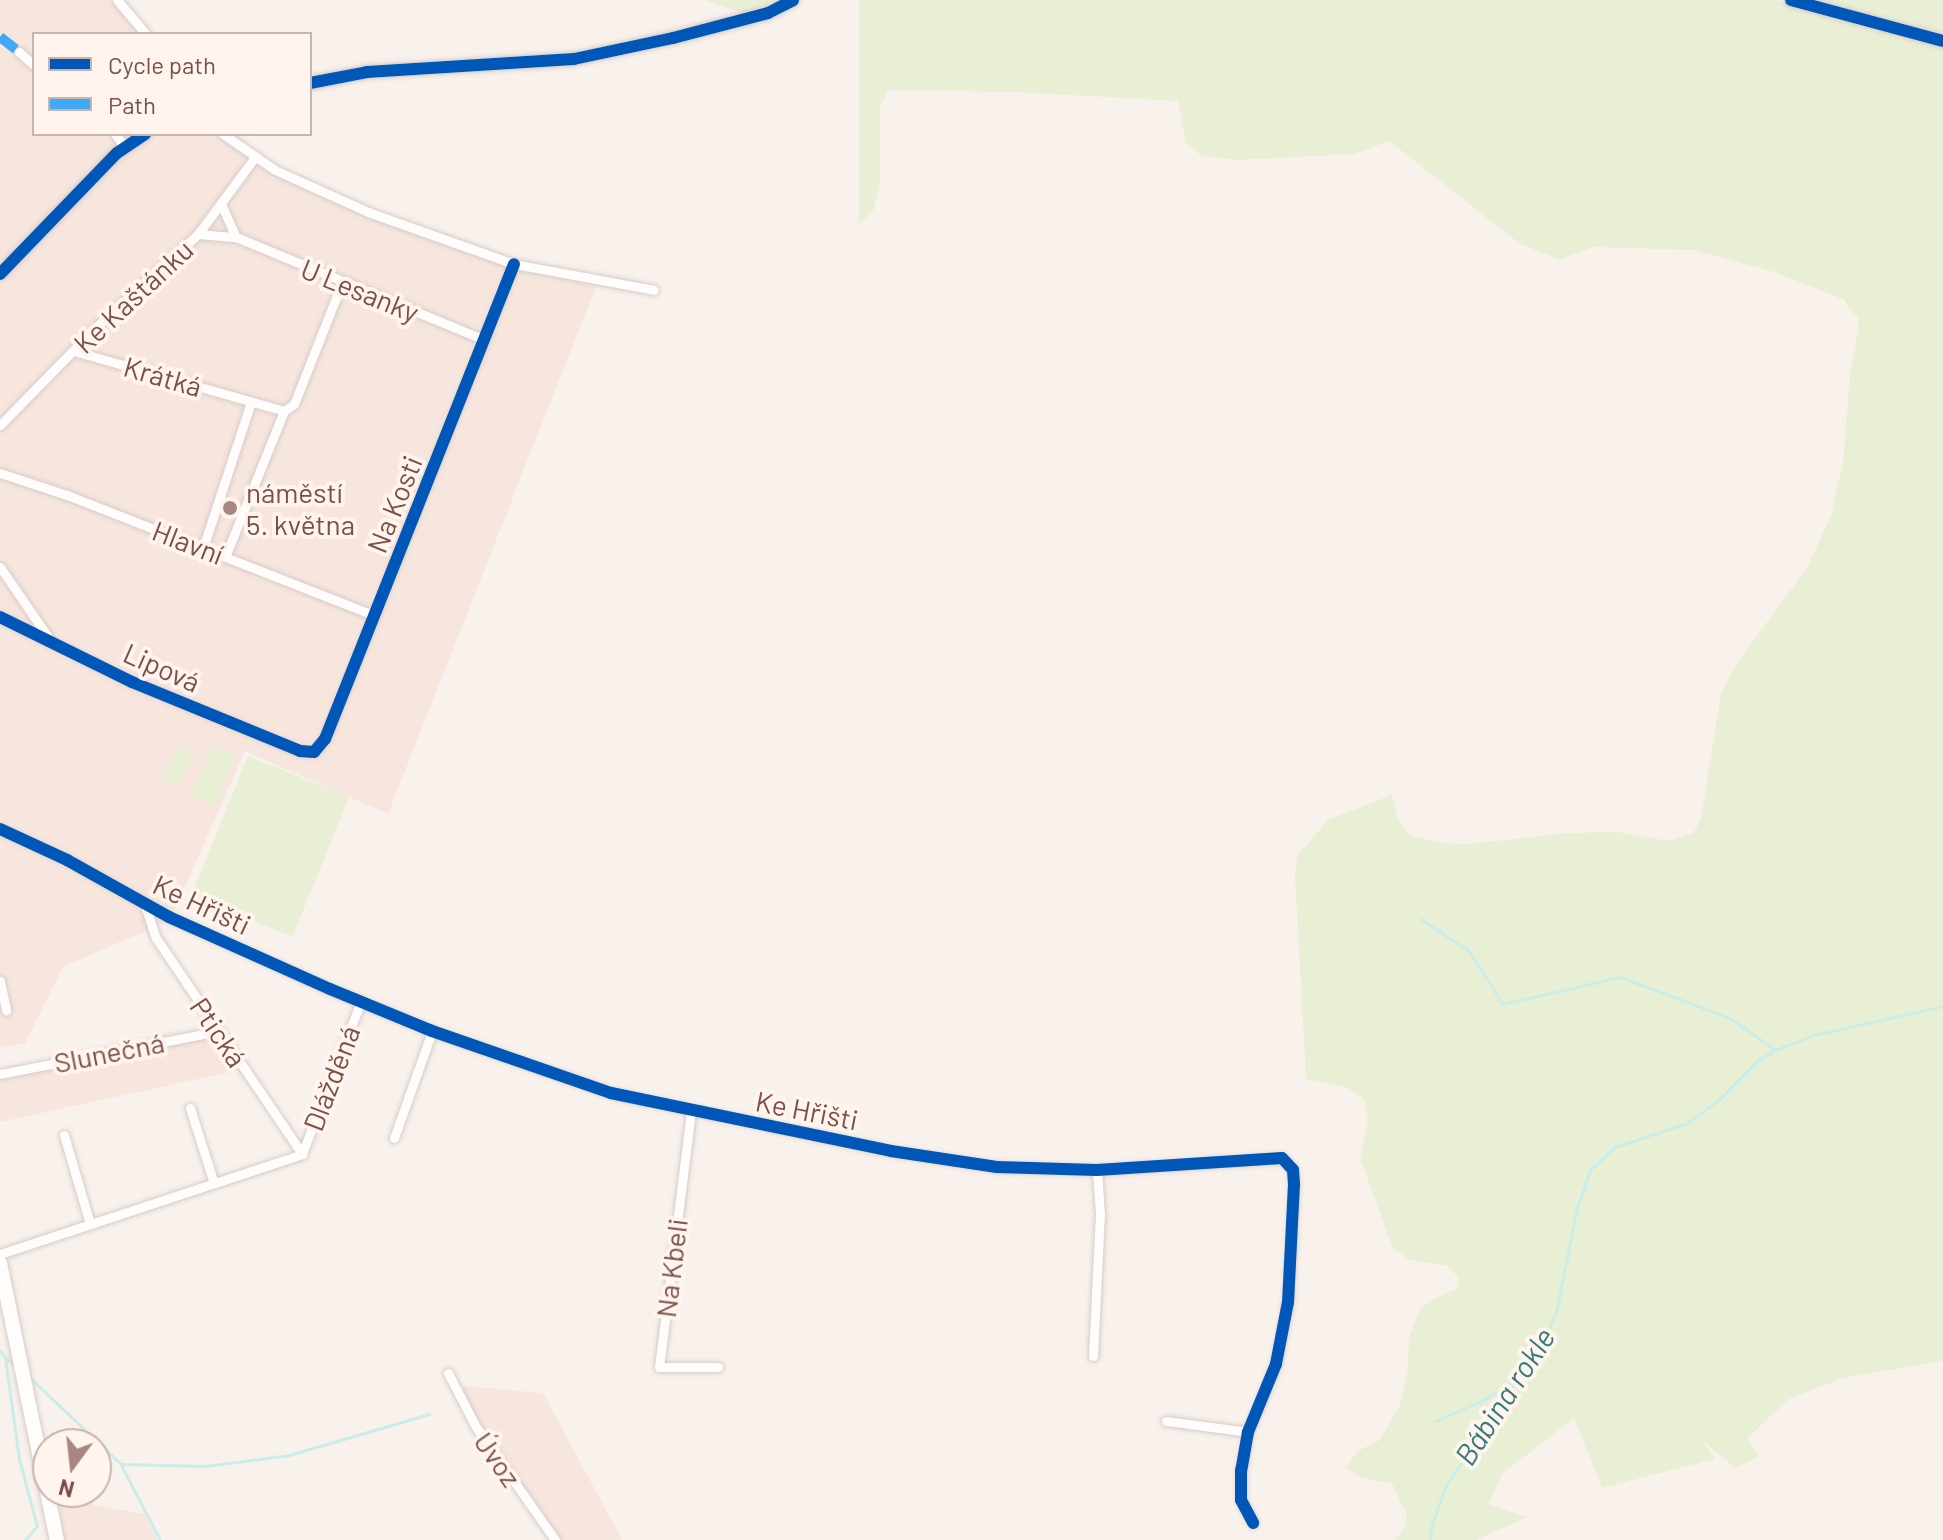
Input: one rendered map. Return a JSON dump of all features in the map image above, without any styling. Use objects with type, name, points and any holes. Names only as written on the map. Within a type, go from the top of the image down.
[{"type":"main road","points":[[0,1263],[34,1428]]},
{"type":"main road","points":[[51,1508],[57,1540]]},
{"type":"street","points":[[117,0],[144,32]]},
{"type":"street","points":[[312,83],[367,72],[574,59],[768,13],[793,0]]},
{"type":"street","points":[[1791,0],[1943,41]]},
{"type":"street","points":[[19,52],[32,63]]},
{"type":"street","points":[[117,136],[125,147]]},
{"type":"street","points":[[0,274],[125,147],[142,136]]},
{"type":"street","points":[[226,136],[275,170],[368,212],[514,264],[654,290]]},
{"type":"street","name":"Ke Kaštánku","points":[[0,425],[158,267],[198,234],[222,206],[255,157]]},
{"type":"street","points":[[222,206],[236,237]]},
{"type":"street","name":"U Lesanky","points":[[198,234],[236,237],[485,340]]},
{"type":"street","name":"Na Kosti","points":[[308,753],[314,752],[325,739],[514,264]]},
{"type":"street","points":[[225,557],[284,411],[294,404],[342,283]]},
{"type":"street","name":"Krátká","points":[[74,351],[251,402]]},
{"type":"street","points":[[203,548],[251,402],[284,411]]},
{"type":"street","name":"Hlavní","points":[[0,473],[67,495],[375,616]]},
{"type":"street","name":"Lipová","points":[[0,567],[51,641]]},
{"type":"street","name":"Lipová","points":[[0,617],[132,682],[308,753]]},
{"type":"street","name":"Ke Hřišti","points":[[0,829],[67,860],[145,905],[432,1031],[552,1075],[691,1111],[942,1161],[997,1167],[1097,1170],[1270,1156],[1282,1158],[1293,1170],[1284,1331],[1263,1400],[1248,1432],[1240,1484],[1241,1500],[1253,1523]]},
{"type":"street","name":"Ptická","points":[[145,905],[156,938],[302,1154]]},
{"type":"street","points":[[0,981],[6,1010]]},
{"type":"street","name":"Dlážděná","points":[[302,1154],[361,1001]]},
{"type":"street","name":"Slunečná","points":[[0,1074],[219,1031]]},
{"type":"street","points":[[394,1138],[432,1031]]},
{"type":"street","points":[[190,1108],[214,1183]]},
{"type":"street","name":"Na Kbeli","points":[[691,1111],[659,1367],[718,1367]]},
{"type":"street","points":[[64,1135],[90,1224]]},
{"type":"street","points":[[0,1254],[302,1154]]},
{"type":"street","points":[[1093,1356],[1100,1214],[1097,1170]]},
{"type":"street","name":"Úvoz","points":[[448,1373],[476,1427],[555,1540]]},
{"type":"street","points":[[1166,1421],[1248,1432]]},
{"type":"shaded area","points":[[0,0],[110,0],[138,32],[32,32],[32,136],[223,136],[276,173],[515,267],[597,284],[388,814],[245,751],[170,920],[63,967],[25,1043],[0,1048]]},
{"type":"shaded area","points":[[220,1034],[244,1069],[0,1122],[0,1077]]},
{"type":"shaded area","points":[[463,1386],[543,1393],[622,1540],[551,1540],[476,1427]]},
{"type":"shaded area","points":[[59,1508],[110,1508],[145,1514],[158,1540],[64,1540]]},
{"type":"green space","points":[[705,0],[778,0],[742,13]]},
{"type":"green space","points":[[859,0],[1775,0],[1943,47],[1943,1361],[1843,1378],[1789,1399],[1747,1438],[1759,1456],[1735,1468],[1701,1439],[1715,1459],[1602,1488],[1574,1418],[1502,1474],[1488,1504],[1527,1517],[1476,1540],[1395,1540],[1404,1529],[1407,1515],[1392,1484],[1359,1477],[1346,1467],[1358,1451],[1380,1440],[1399,1407],[1407,1377],[1409,1338],[1420,1309],[1458,1288],[1459,1278],[1448,1266],[1410,1260],[1393,1248],[1360,1159],[1368,1121],[1365,1100],[1348,1088],[1306,1079],[1295,875],[1297,856],[1328,820],[1392,795],[1398,818],[1409,835],[1441,843],[1470,844],[1569,833],[1617,832],[1669,841],[1694,832],[1701,819],[1721,693],[1739,660],[1807,568],[1831,516],[1843,463],[1850,375],[1858,330],[1858,318],[1849,310],[1845,300],[1774,272],[1695,250],[1594,247],[1559,260],[1519,243],[1389,141],[1354,154],[1236,160],[1202,156],[1186,143],[1178,101],[1015,92],[889,90],[880,106],[880,185],[874,209],[859,224]]},
{"type":"green space","points":[[1813,0],[1943,0],[1943,34]]},
{"type":"green space","points":[[213,745],[236,755],[214,806],[191,797]]},
{"type":"green space","points":[[177,747],[192,754],[178,786],[162,779]]},
{"type":"green space","points":[[248,756],[349,797],[292,937],[191,896]]},
{"type":"waterway","points":[[1421,919],[1468,950],[1503,1004],[1620,977],[1730,1018],[1774,1049]]},
{"type":"waterway","name":"Bábina rokle","points":[[1430,1540],[1432,1524],[1446,1485],[1542,1344],[1556,1313],[1576,1211],[1590,1170],[1615,1147],[1687,1123],[1720,1099],[1758,1060],[1775,1050],[1814,1035],[1943,1006]]},
{"type":"waterway","points":[[0,1351],[5,1357],[19,1459],[37,1526],[25,1540]]},
{"type":"waterway","points":[[5,1357],[15,1365]]},
{"type":"waterway","points":[[30,1378],[121,1464],[206,1466],[289,1455],[429,1414]]},
{"type":"waterway","points":[[1436,1421],[1489,1397],[1514,1380]]},
{"type":"waterway","points":[[121,1465],[160,1540]]},
{"type":"marked path","points":[[0,37],[19,52]]},
{"type":"cycle path","points":[[312,83],[367,72],[574,59],[673,38],[768,13],[793,0]]},
{"type":"cycle path","points":[[1791,0],[1943,41]]},
{"type":"cycle path","points":[[0,274],[117,153],[142,136]]},
{"type":"cycle path","points":[[0,617],[132,682],[300,751],[314,752],[325,739],[514,264]]},
{"type":"cycle path","points":[[0,829],[67,860],[169,917],[330,989],[432,1031],[611,1093],[891,1151],[997,1167],[1097,1170],[1282,1158],[1293,1170],[1294,1184],[1288,1302],[1276,1364],[1248,1432],[1241,1470],[1241,1500],[1253,1523]]},
{"type":"place","name":"náměstí 5. května","points":[[230,508]]}]
